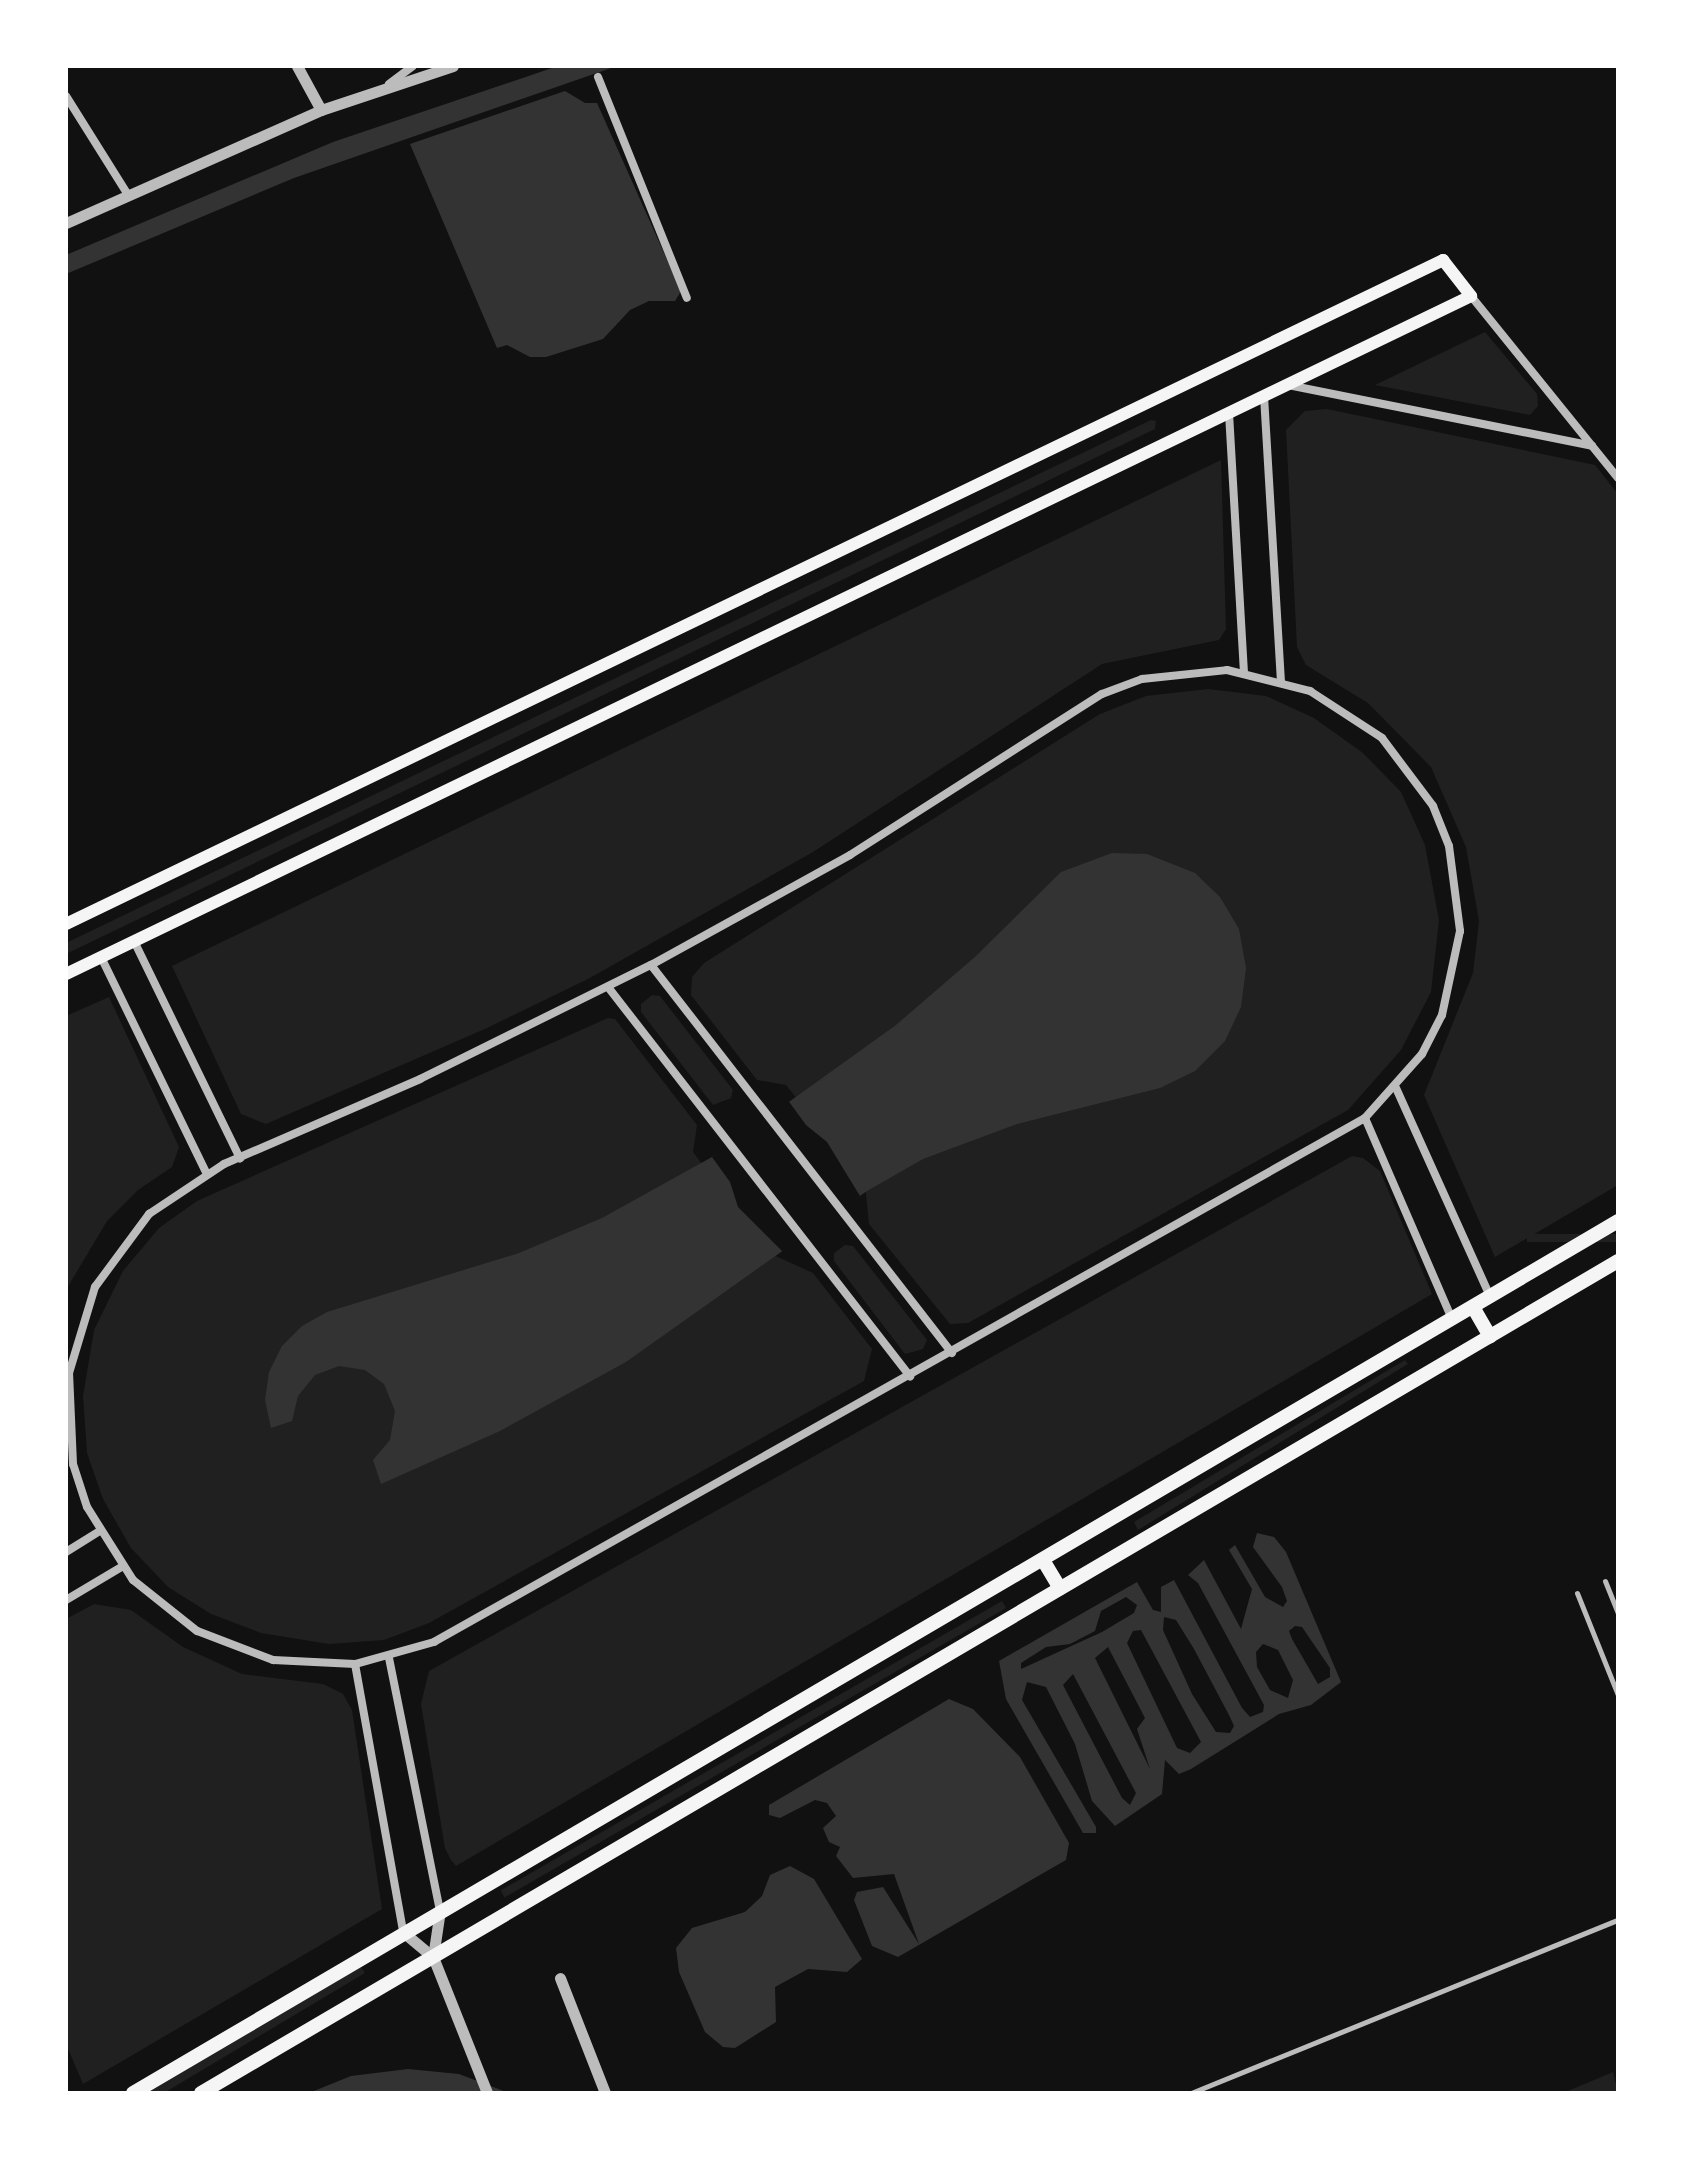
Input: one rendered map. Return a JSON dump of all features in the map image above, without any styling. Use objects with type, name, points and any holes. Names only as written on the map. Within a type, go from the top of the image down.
[{"type":"main road","points":[[66,924],[1443,260],[1471,296],[66,974]]},
{"type":"main road","points":[[133,2093],[1618,1221]]},
{"type":"main road","points":[[201,2093],[1618,1261]]},
{"type":"main road","points":[[1473,1307],[1490,1336]]},
{"type":"main road","points":[[1043,1560],[1060,1588]]},
{"type":"street","points":[[297,66],[321,110]]},
{"type":"street","points":[[382,90],[413,66]]},
{"type":"street","points":[[66,223],[321,110],[453,66]]},
{"type":"street","points":[[598,77],[687,298]]},
{"type":"street","points":[[66,96],[128,195]]},
{"type":"street","points":[[1471,296],[1618,478]]},
{"type":"street","points":[[1287,385],[1592,446]]},
{"type":"street","points":[[1264,396],[1281,681]]},
{"type":"street","points":[[1229,413],[1244,673]]},
{"type":"street","points":[[1184,671],[1244,673],[1281,681],[1348,711],[1382,738],[1418,782],[1449,846],[1460,931],[1454,974],[1442,1015],[1396,1088],[1365,1118],[910,1377],[434,1642],[389,1658],[355,1664],[300,1664],[233,1649],[163,1608],[123,1566],[100,1531],[73,1464],[67,1419],[78,1329],[119,1248],[149,1214],[207,1174],[420,1079],[651,965],[850,855],[1102,694],[1184,671]]},
{"type":"street","points":[[134,941],[240,1158]]},
{"type":"street","points":[[101,957],[207,1174]]},
{"type":"street","points":[[651,965],[952,1353]]},
{"type":"street","points":[[608,987],[910,1377]]},
{"type":"street","points":[[1396,1088],[1490,1296]]},
{"type":"street","points":[[1365,1118],[1452,1319]]},
{"type":"street","points":[[66,1552],[100,1531]]},
{"type":"street","points":[[66,1600],[123,1566]]},
{"type":"street","points":[[389,1658],[440,1910],[433,1957]]},
{"type":"street","points":[[355,1664],[403,1932],[433,1957],[487,2093]]},
{"type":"street","points":[[560,1978],[605,2093]]},
{"type":"lane","points":[[1605,1581],[1618,1613]]},
{"type":"lane","points":[[1577,1593],[1618,1695]]},
{"type":"lane","points":[[1191,2093],[1618,1920]]},
{"type":"shaded area","points":[[558,66],[617,66],[294,178],[66,274],[66,255],[333,142]]},
{"type":"shaded area","points":[[565,91],[585,103],[597,103],[681,291],[675,301],[649,301],[630,310],[603,339],[546,357],[530,357],[507,345],[497,348],[410,144]]},
{"type":"shaded area","points":[[1485,332],[1537,394],[1538,406],[1530,415],[1375,385]]},
{"type":"shaded area","points":[[1327,409],[1595,465],[1618,494],[1618,1185],[1495,1257],[1424,1095],[1473,973],[1479,921],[1466,847],[1431,767],[1368,703],[1306,665],[1297,647],[1286,430],[1305,411]]},
{"type":"shaded area","points":[[1151,420],[1156,421],[1155,429],[66,954],[66,943]]},
{"type":"shaded area","points":[[1221,460],[1226,629],[1219,640],[1102,664],[813,852],[588,979],[487,1028],[266,1124],[241,1114],[172,966]]},
{"type":"shaded area","points":[[1208,689],[1266,696],[1314,718],[1363,753],[1401,792],[1425,845],[1439,920],[1431,992],[1401,1050],[1348,1110],[968,1323],[950,1324],[869,1224],[865,1184],[786,1085],[757,1080],[691,995],[692,977],[704,963],[1100,714],[1146,696]]},
{"type":"shaded area","points":[[1112,853],[1147,854],[1195,873],[1220,897],[1239,929],[1246,968],[1241,1007],[1225,1041],[1195,1071],[1160,1088],[1017,1124],[923,1159],[867,1191],[626,1362],[500,1431],[381,1484],[373,1460],[390,1440],[395,1411],[384,1384],[365,1370],[339,1366],[315,1375],[298,1396],[292,1421],[271,1428],[265,1400],[269,1372],[282,1346],[302,1326],[327,1312],[519,1253],[602,1218],[712,1157],[896,1025],[976,956],[1061,872]]},
{"type":"shaded area","points":[[652,995],[660,996],[733,1090],[731,1098],[713,1105],[641,1012],[641,1004]]},
{"type":"shaded area","points":[[109,997],[179,1147],[172,1167],[138,1190],[107,1221],[66,1290],[66,1016]]},
{"type":"shaded area","points":[[608,1018],[615,1019],[697,1125],[693,1152],[769,1253],[813,1273],[872,1349],[864,1381],[429,1623],[384,1640],[329,1644],[261,1633],[211,1614],[168,1587],[131,1548],[103,1499],[87,1453],[83,1396],[94,1330],[123,1271],[159,1228],[197,1201]]},
{"type":"shaded area","points":[[1352,1156],[1363,1158],[1380,1171],[1432,1294],[456,1866],[451,1860],[445,1848],[421,1704],[429,1671]]},
{"type":"shaded area","points":[[1527,1234],[1618,1234],[1618,1242],[1527,1242]]},
{"type":"shaded area","points":[[845,1245],[853,1246],[927,1340],[923,1349],[905,1354],[834,1261],[834,1253]]},
{"type":"shaded area","points":[[1405,1360],[1408,1364],[1138,1530],[1134,1522]]},
{"type":"shaded area","points":[[1257,1533],[1274,1537],[1286,1552],[1341,1682],[1311,1705],[1279,1714],[1191,1769],[1179,1774],[1165,1760],[1162,1794],[1115,1826],[1092,1801],[1075,1744],[1046,1687],[1027,1682],[1022,1700],[1096,1827],[1096,1833],[1083,1833],[1006,1699],[999,1661],[1137,1582],[1153,1610],[1161,1612],[1161,1587],[1174,1580],[1242,1708],[1250,1717],[1263,1712],[1264,1705],[1198,1583],[1188,1575],[1204,1560],[1241,1629],[1252,1589],[1229,1550],[1235,1545],[1265,1597],[1283,1607],[1287,1601],[1282,1587],[1253,1547]],"holes":[[[1126,1597],[1137,1605],[1134,1613],[1102,1632],[1021,1669],[1021,1663],[1046,1647],[1070,1644],[1095,1631],[1101,1611]],[[1164,1617],[1176,1620],[1194,1649],[1234,1726],[1230,1733],[1216,1732],[1192,1694],[1163,1630]],[[1295,1626],[1302,1627],[1330,1668],[1330,1677],[1318,1684],[1289,1631]],[[1141,1630],[1201,1742],[1190,1753],[1177,1748],[1127,1643],[1133,1631]],[[1263,1644],[1278,1650],[1293,1680],[1288,1698],[1270,1690],[1257,1667],[1256,1652]],[[1108,1647],[1145,1718],[1137,1729],[1150,1769],[1095,1658]],[[1073,1674],[1136,1793],[1130,1805],[1122,1798],[1063,1685]]]},
{"type":"shaded area","points":[[1002,1601],[1006,1608],[505,1897],[501,1890]]},
{"type":"shaded area","points":[[94,1604],[131,1610],[183,1647],[242,1674],[323,1684],[343,1694],[352,1710],[382,1909],[83,2084],[66,2044],[66,1619]]},
{"type":"shaded area","points":[[949,1699],[973,1709],[1020,1757],[1069,1843],[1066,1860],[898,1957],[872,1946],[854,1900],[857,1892],[883,1887],[919,1944],[894,1874],[853,1878],[836,1856],[840,1847],[829,1842],[823,1828],[836,1816],[827,1803],[815,1800],[780,1818],[769,1815],[769,1805]]},
{"type":"shaded area","points":[[790,1866],[814,1879],[862,1959],[847,1972],[808,1969],[775,1987],[776,2022],[735,2048],[723,2047],[705,2032],[679,1972],[676,1948],[692,1928],[745,1912],[762,1896],[770,1875]]},
{"type":"shaded area","points":[[361,1967],[365,1973],[164,2093],[145,2093]]},
{"type":"shaded area","points":[[408,2069],[459,2074],[509,2093],[309,2093],[351,2076]]},
{"type":"shaded area","points":[[1613,2072],[1618,2093],[1563,2093]]},
{"type":"pier","points":[[787,1099],[806,1125],[827,1142],[860,1196],[785,1254],[738,1207],[730,1182],[712,1157]]}]
